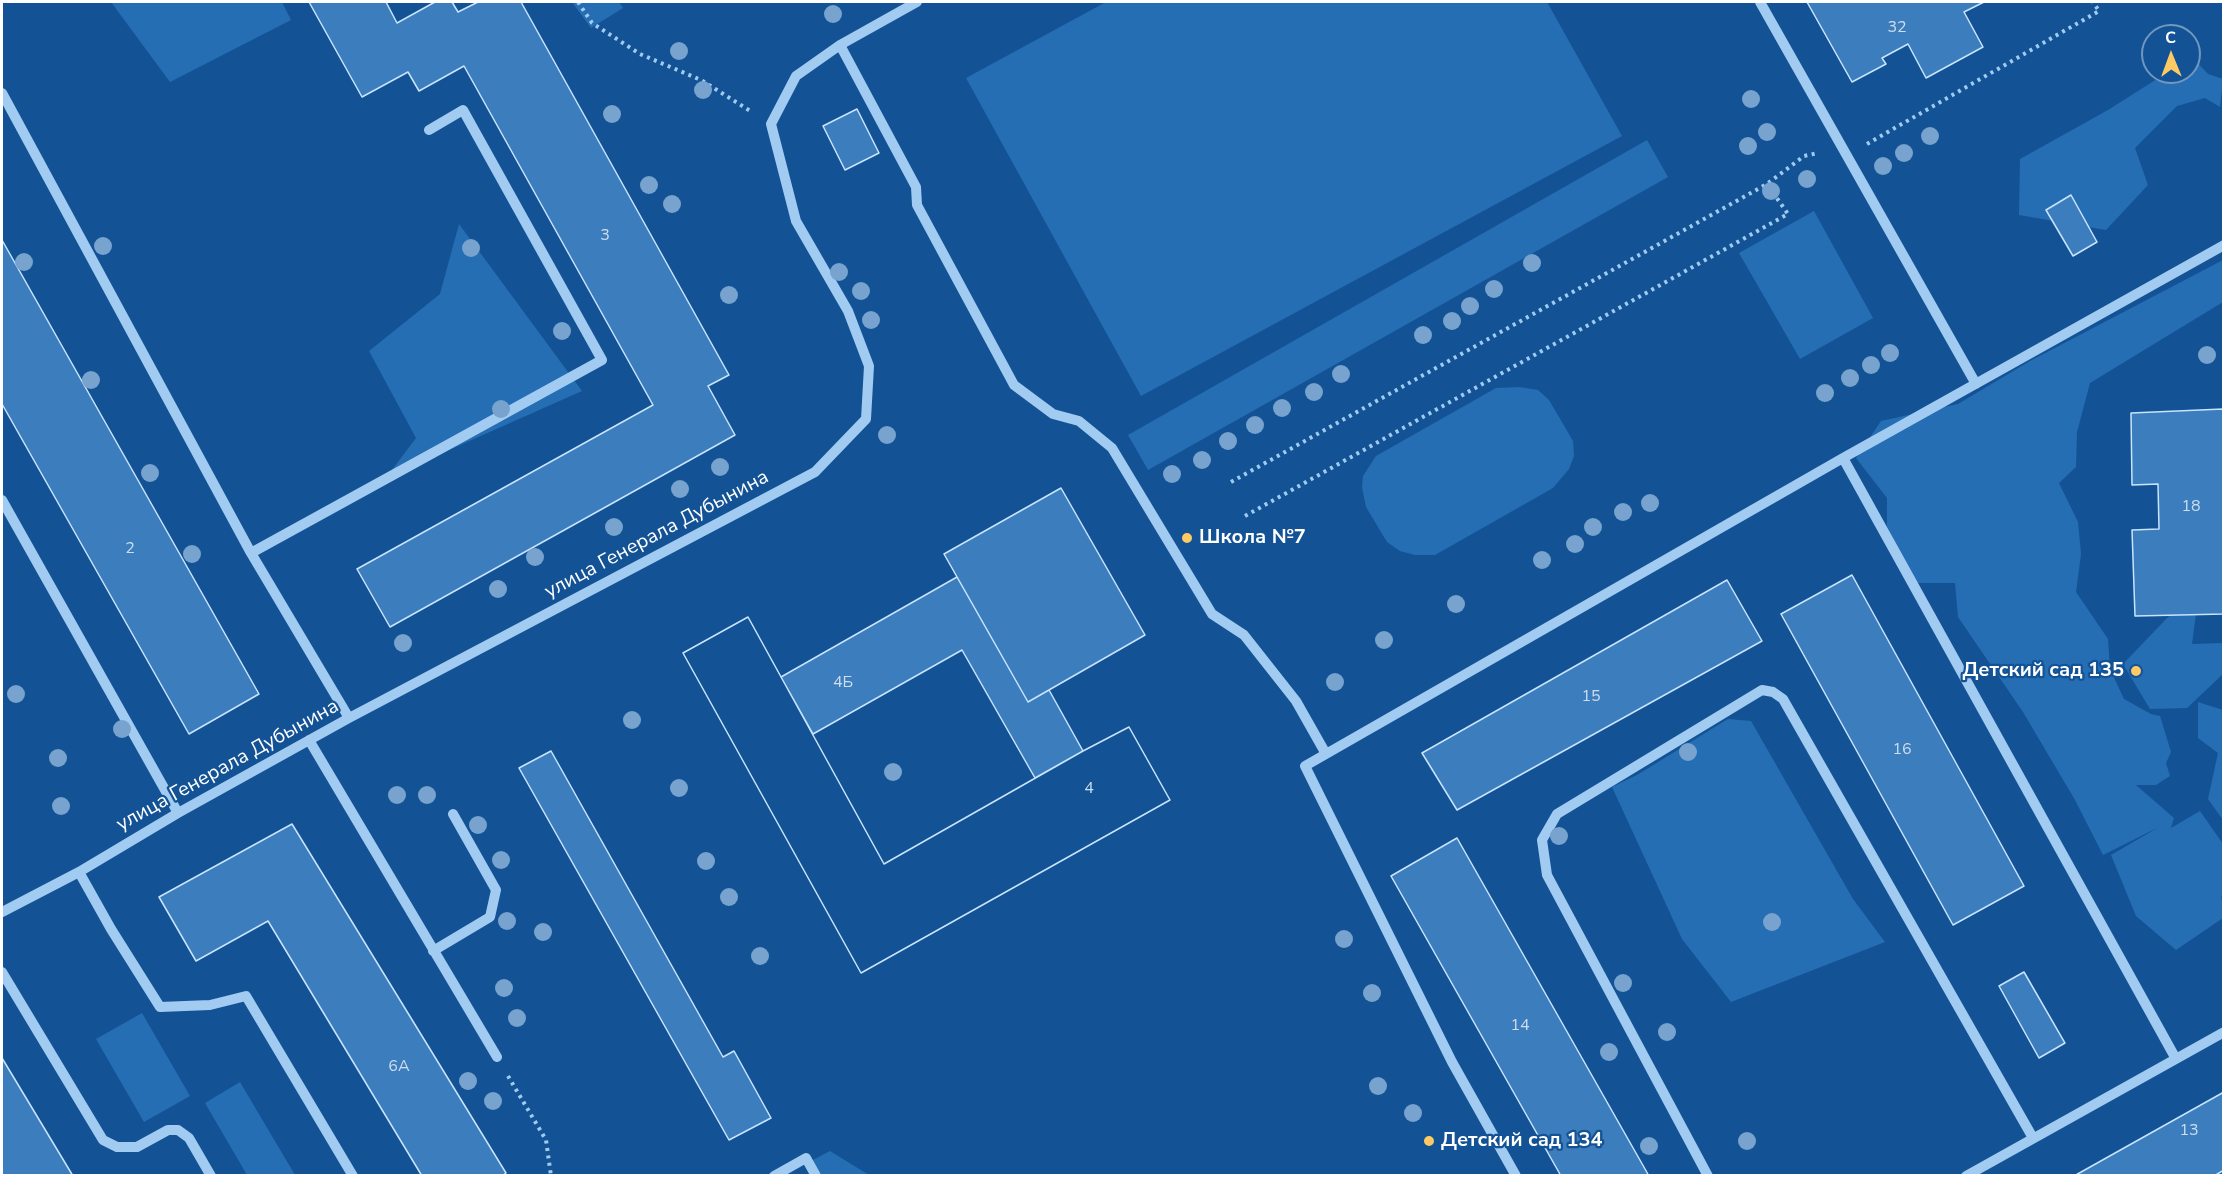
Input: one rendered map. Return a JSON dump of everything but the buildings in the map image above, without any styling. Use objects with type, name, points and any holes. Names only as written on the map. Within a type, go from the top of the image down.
[{"type":"street","points":[[771,124],[796,76],[840,45],[917,2]]},
{"type":"street","points":[[1760,2],[1976,384]]},
{"type":"street","points":[[840,45],[916,187],[917,205],[1014,385],[1053,414],[1079,421],[1112,448],[1212,614],[1244,635],[1296,701],[1326,754]]},
{"type":"street","points":[[2,93],[251,553],[349,718]]},
{"type":"street","points":[[251,553],[602,360],[463,110],[429,130]]},
{"type":"street","name":"улица Генерала Дубынина","points":[[2,912],[79,872],[178,813],[349,718],[815,472],[866,419],[869,366],[848,311],[796,221],[771,124]]},
{"type":"street","points":[[1516,1176],[1452,1062],[1305,766],[1843,458],[2223,245]]},
{"type":"street","points":[[1843,458],[2176,1059]]},
{"type":"street","points":[[2,500],[178,813]]},
{"type":"street","points":[[1708,1176],[1547,875],[1542,840],[1557,814],[1762,690],[1773,692],[1782,699],[2033,1138]]},
{"type":"street","points":[[309,740],[497,1057]]},
{"type":"street","points":[[433,951],[490,917],[496,890],[453,814]]},
{"type":"street","points":[[79,872],[111,929],[160,1007],[210,1005],[246,996],[353,1176]]},
{"type":"street","points":[[2,972],[103,1140],[117,1148],[137,1147],[168,1130],[178,1130],[189,1138],[211,1176]]},
{"type":"street","points":[[1966,1176],[2223,1032]]},
{"type":"street","points":[[774,1176],[806,1158],[816,1176]]},
{"type":"path","points":[[578,2],[592,22],[640,54],[701,80],[771,124]]},
{"type":"path","points":[[1231,482],[1767,184],[1804,156],[1865,144],[2099,11],[2093,2]]},
{"type":"path","points":[[1245,516],[1788,214],[1767,184]]},
{"type":"path","points":[[497,1057],[546,1140],[551,1176]]},
{"type":"shaded area","points":[[111,2],[282,2],[291,20],[170,82]]},
{"type":"shaded area","points":[[572,2],[619,2],[623,8],[591,28]]},
{"type":"shaded area","points":[[1106,2],[1547,2],[1622,136],[1141,396],[966,78]]},
{"type":"shaded area","points":[[2201,67],[2208,74],[2223,79],[2220,107],[2205,98],[2177,106],[2135,148],[2148,185],[2106,230],[2019,215],[2020,159],[2108,110],[2149,84],[2201,84]]},
{"type":"shaded area","points":[[1647,140],[1668,177],[1148,470],[1128,435]]},
{"type":"shaded area","points":[[1814,211],[1873,318],[1800,359],[1739,253]]},
{"type":"shaded area","points":[[459,224],[582,391],[386,478],[416,438],[369,351],[440,294]]},
{"type":"shaded area","points":[[2223,260],[2223,302],[2090,383],[2077,432],[2076,467],[2059,483],[2078,522],[2081,554],[2076,592],[2108,639],[2110,669],[2124,699],[2151,714],[2160,716],[2171,752],[2166,763],[2170,776],[2156,785],[2136,785],[2174,818],[2171,828],[2200,811],[2223,844],[2223,895],[2221,897],[2223,918],[2176,950],[2136,916],[2111,855],[2159,827],[2103,855],[2075,800],[2023,712],[1958,617],[1955,583],[1913,583],[1887,526],[1887,498],[1856,458],[1881,421],[1958,404],[2030,361]]},
{"type":"shaded area","points":[[1519,387],[1538,390],[1549,400],[1573,441],[1574,456],[1569,469],[1553,488],[1435,555],[1415,555],[1400,551],[1387,542],[1366,507],[1362,487],[1363,476],[1376,456],[1496,388]]},
{"type":"shaded area","points":[[2196,614],[2192,644],[2223,643],[2223,674],[2187,708],[2150,709],[2123,664],[2170,615]]},
{"type":"shaded area","points":[[2198,702],[2223,710],[2223,820],[2208,799],[2218,753],[2198,738]]},
{"type":"shaded area","points":[[1728,719],[1751,721],[1853,899],[1885,942],[1731,1002],[1682,939],[1612,787],[1637,775]]},
{"type":"shaded area","points":[[142,1013],[190,1096],[144,1122],[96,1039]]},
{"type":"shaded area","points":[[240,1082],[295,1175],[247,1175],[205,1103]]},
{"type":"shaded area","points":[[830,1151],[869,1175],[820,1175],[811,1161]]},
{"type":"place","name":"Школа №7","points":[[1187,538]]},
{"type":"place","name":"Детский сад 135","points":[[2136,671]]},
{"type":"place","name":"Детский сад 134","points":[[1429,1141]]}]
